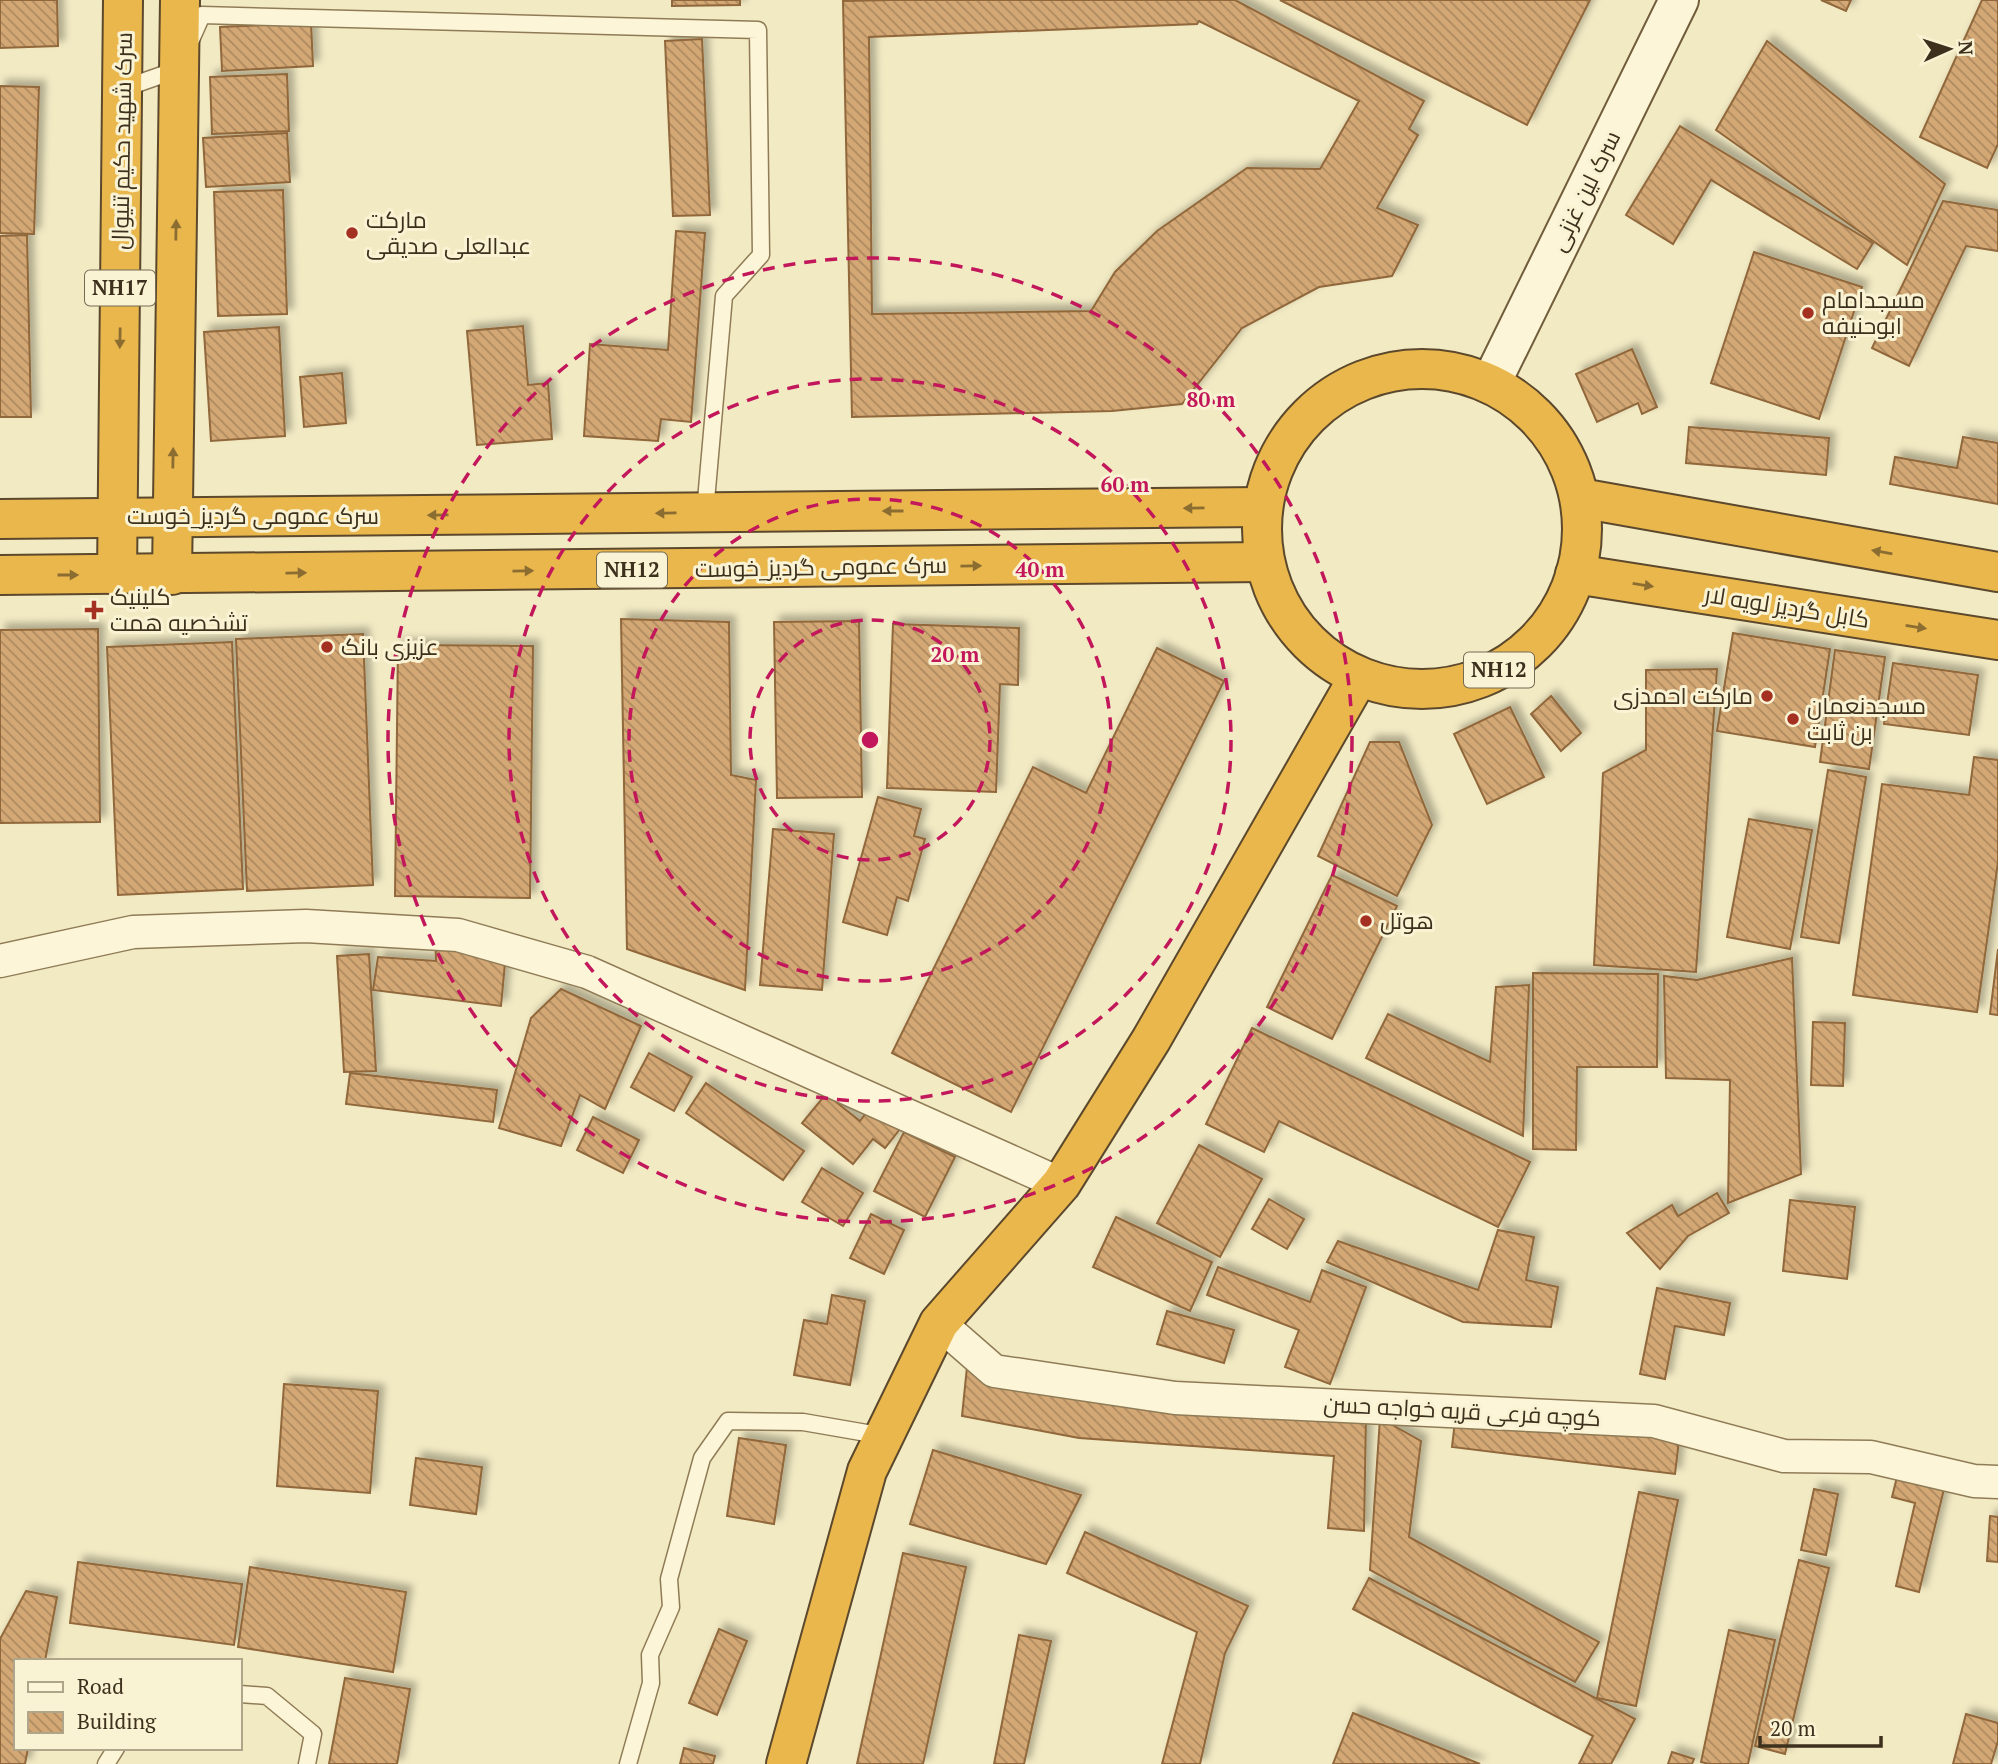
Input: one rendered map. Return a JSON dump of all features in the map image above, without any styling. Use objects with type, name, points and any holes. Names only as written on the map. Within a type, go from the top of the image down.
[{"type":"highway","name":"سرک شهید حکیم تنیوال","points":[[117,576],[123,0]]},
{"type":"highway","name":"NH17","points":[[172,575],[180,0]]},
{"type":"highway","name":"NH12","points":[[1443,368],[1491,383],[1532,411],[1548,430],[1563,450],[1580,498],[1582,548],[1575,574],[1569,596],[1542,638],[1502,669],[1456,687],[1406,690],[1358,678],[1315,650],[1283,611],[1265,562],[1262,507],[1277,459],[1305,418],[1345,387],[1392,370],[1443,368]]},
{"type":"highway","points":[[1580,498],[1998,572]]},
{"type":"highway","name":"سرک عمومی گردیز_خوست","points":[[0,519],[1262,507]]},
{"type":"highway","name":"سرک عمومی گردیز_خوست","points":[[0,575],[117,576],[1265,562]]},
{"type":"highway","name":"کابل گردیز لویه لار","points":[[1575,574],[1998,640]]},
{"type":"highway","points":[[786,1764],[867,1471],[939,1324],[1061,1184],[1151,1040],[1358,678]]},
{"type":"main road","name":"سرک لین غزنی","points":[[1491,383],[1679,0]]},
{"type":"street","points":[[0,961],[133,932],[306,926],[458,935],[587,972],[1061,1184]]},
{"type":"street","name":"کوچه فرعی قریه خواجه حسن","points":[[939,1324],[994,1371],[1175,1398],[1654,1421],[1784,1456],[1871,1457],[1975,1481],[1998,1482]]},
{"type":"lane","points":[[122,89],[179,69],[202,15],[758,30],[761,255],[724,296],[705,512]]},
{"type":"lane","points":[[628,1764],[651,1683],[650,1656],[671,1607],[669,1579],[702,1458],[728,1421],[803,1422],[884,1436]]},
{"type":"lane","points":[[242,1694],[267,1696],[313,1734],[307,1764]]},
{"type":"building","points":[[0,0],[57,0],[58,46],[0,48]]},
{"type":"building","points":[[672,0],[740,0],[740,5],[672,6]]},
{"type":"building","points":[[1235,0],[1424,101],[1409,129],[1418,135],[1377,208],[1418,225],[1392,276],[1319,287],[1242,328],[1182,404],[1112,411],[852,417],[843,1]],"holes":[[[1199,21],[1359,101],[1320,169],[1247,168],[1157,231],[1115,272],[1091,311],[872,314],[869,37],[1197,24]]]},
{"type":"building","points":[[1280,0],[1590,0],[1527,125]]},
{"type":"building","points":[[1821,0],[1851,0],[1846,11]]},
{"type":"building","points":[[1982,0],[1998,0],[1998,144],[1987,168],[1920,137]]},
{"type":"building","points":[[311,23],[313,66],[222,71],[220,27]]},
{"type":"building","points":[[702,39],[710,215],[673,216],[665,41]]},
{"type":"building","points":[[1767,41],[1945,184],[1907,265],[1716,130]]},
{"type":"building","points":[[287,74],[289,131],[212,134],[210,77]]},
{"type":"building","points":[[0,86],[39,87],[34,234],[0,233]]},
{"type":"building","points":[[1680,126],[1873,243],[1857,269],[1711,180],[1673,244],[1626,215]]},
{"type":"building","points":[[287,133],[290,182],[206,187],[203,138]]},
{"type":"building","points":[[283,190],[287,314],[218,316],[214,192]]},
{"type":"building","points":[[1943,201],[1998,210],[1998,251],[1966,246],[1909,366],[1872,348]]},
{"type":"building","points":[[676,231],[705,233],[691,422],[661,419],[658,441],[584,436],[590,344],[668,350]]},
{"type":"building","points":[[27,235],[31,417],[0,417],[0,236]]},
{"type":"building","points":[[1754,252],[1862,287],[1819,419],[1711,383]]},
{"type":"building","points":[[523,326],[528,385],[548,383],[552,439],[477,445],[467,331]]},
{"type":"building","points":[[279,327],[285,436],[211,441],[204,332]]},
{"type":"building","points":[[1632,349],[1657,407],[1642,414],[1638,403],[1597,422],[1576,374]]},
{"type":"building","points":[[342,373],[346,423],[304,427],[300,377]]},
{"type":"building","points":[[1689,427],[1829,438],[1826,475],[1686,463]]},
{"type":"building","points":[[1963,437],[1998,443],[1998,504],[1890,484],[1895,457],[1957,468]]},
{"type":"building","points":[[621,619],[729,622],[731,775],[756,780],[745,990],[627,949]]},
{"type":"building","points":[[859,621],[862,797],[777,798],[774,622]]},
{"type":"building","points":[[893,624],[1019,628],[1018,685],[1000,684],[996,792],[887,788]]},
{"type":"building","points":[[98,629],[100,822],[0,823],[0,630]]},
{"type":"building","points":[[1733,633],[1830,649],[1815,747],[1717,731]]},
{"type":"building","points":[[363,634],[373,885],[247,891],[236,639]]},
{"type":"building","points":[[232,642],[243,889],[118,895],[107,647]]},
{"type":"building","points":[[398,645],[533,646],[530,898],[395,896]]},
{"type":"building","points":[[1157,648],[1224,681],[1011,1112],[892,1053],[1033,767],[1086,793]]},
{"type":"building","points":[[1835,650],[1885,657],[1869,769],[1820,762]]},
{"type":"building","points":[[1893,663],[1978,675],[1969,735],[1884,724]]},
{"type":"building","points":[[1717,669],[1696,972],[1594,965],[1603,773],[1646,750],[1646,670]]},
{"type":"building","points":[[1551,696],[1581,733],[1561,751],[1531,714]]},
{"type":"building","points":[[1510,707],[1544,777],[1487,804],[1454,734]]},
{"type":"building","points":[[1370,742],[1399,742],[1432,825],[1397,896],[1318,856]]},
{"type":"building","points":[[1974,757],[1998,760],[1998,862],[1977,1012],[1853,995],[1882,784],[1969,795]]},
{"type":"building","points":[[1828,770],[1866,777],[1839,943],[1801,937]]},
{"type":"building","points":[[878,797],[921,809],[914,836],[925,839],[908,901],[897,897],[887,935],[843,922]]},
{"type":"building","points":[[1749,819],[1812,830],[1790,949],[1727,937]]},
{"type":"building","points":[[773,829],[834,834],[822,990],[760,985]]},
{"type":"building","points":[[1332,875],[1397,906],[1332,1039],[1267,1007]]},
{"type":"building","points":[[435,936],[505,963],[501,1006],[373,990],[378,957],[436,961]]},
{"type":"building","points":[[1998,949],[1998,1015],[1990,1014]]},
{"type":"building","points":[[369,954],[376,1071],[344,1072],[337,956]]},
{"type":"building","points":[[1792,958],[1801,1174],[1728,1203],[1730,1080],[1666,1078],[1664,976],[1697,980]]},
{"type":"building","points":[[1533,973],[1658,974],[1657,1067],[1577,1067],[1576,1150],[1533,1149]]},
{"type":"building","points":[[1529,985],[1523,1136],[1366,1058],[1388,1014],[1490,1062],[1496,987]]},
{"type":"building","points":[[561,989],[641,1026],[605,1109],[580,1095],[561,1146],[499,1128],[531,1018]]},
{"type":"building","points":[[1813,1022],[1845,1023],[1843,1086],[1811,1085]]},
{"type":"building","points":[[1252,1028],[1530,1162],[1498,1227],[1279,1121],[1264,1152],[1206,1124]]},
{"type":"building","points":[[649,1053],[692,1077],[674,1111],[631,1087]]},
{"type":"building","points":[[350,1073],[497,1090],[493,1122],[346,1104]]},
{"type":"building","points":[[706,1083],[804,1151],[783,1180],[686,1113]]},
{"type":"building","points":[[826,1094],[860,1121],[871,1106],[900,1129],[885,1148],[873,1139],[853,1164],[802,1123]]},
{"type":"building","points":[[593,1117],[639,1140],[623,1173],[577,1150]]},
{"type":"building","points":[[904,1132],[955,1157],[925,1217],[874,1191]]},
{"type":"building","points":[[1199,1145],[1262,1179],[1220,1257],[1157,1223]]},
{"type":"building","points":[[822,1168],[863,1193],[843,1226],[802,1202]]},
{"type":"building","points":[[1717,1193],[1729,1213],[1688,1236],[1660,1269],[1627,1233],[1672,1205],[1678,1216]]},
{"type":"building","points":[[1269,1199],[1304,1219],[1287,1249],[1252,1229]]},
{"type":"building","points":[[1790,1200],[1855,1207],[1847,1279],[1783,1271]]},
{"type":"building","points":[[871,1214],[904,1230],[884,1274],[850,1258]]},
{"type":"building","points":[[1116,1217],[1212,1262],[1190,1311],[1093,1267]]},
{"type":"building","points":[[1498,1230],[1534,1237],[1526,1280],[1558,1287],[1551,1327],[1463,1322],[1327,1262],[1338,1241],[1478,1290]]},
{"type":"building","points":[[1218,1267],[1310,1302],[1322,1270],[1366,1287],[1330,1384],[1285,1367],[1299,1330],[1207,1295]]},
{"type":"building","points":[[1657,1288],[1730,1303],[1724,1335],[1675,1326],[1665,1379],[1640,1374]]},
{"type":"building","points":[[832,1295],[865,1301],[850,1385],[794,1375],[804,1320],[827,1324]]},
{"type":"building","points":[[1167,1311],[1234,1330],[1224,1363],[1157,1344]]},
{"type":"building","points":[[967,1367],[1366,1415],[1364,1531],[1328,1528],[1334,1456],[1079,1438],[962,1416]]},
{"type":"building","points":[[284,1384],[378,1391],[370,1493],[277,1486]]},
{"type":"building","points":[[1456,1413],[1679,1440],[1675,1474],[1452,1447]]},
{"type":"building","points":[[1380,1418],[1421,1441],[1409,1537],[1599,1642],[1575,1682],[1370,1570]]},
{"type":"building","points":[[739,1438],[786,1445],[774,1524],[727,1516]]},
{"type":"building","points":[[933,1450],[1081,1495],[1046,1564],[910,1524]]},
{"type":"building","points":[[416,1458],[482,1467],[476,1514],[410,1505]]},
{"type":"building","points":[[1897,1477],[1944,1489],[1919,1592],[1896,1586],[1915,1503],[1892,1497]]},
{"type":"building","points":[[1814,1489],[1838,1494],[1826,1555],[1801,1550]]},
{"type":"building","points":[[1639,1492],[1678,1500],[1636,1706],[1597,1698]]},
{"type":"building","points":[[1990,1516],[1998,1517],[1998,1562],[1987,1561]]},
{"type":"building","points":[[1085,1532],[1248,1606],[1225,1653],[1200,1764],[1162,1764],[1197,1632],[1067,1573]]},
{"type":"building","points":[[903,1553],[966,1567],[923,1764],[857,1764]]},
{"type":"building","points":[[1799,1560],[1829,1568],[1785,1754],[1755,1746]]},
{"type":"building","points":[[78,1562],[242,1584],[234,1645],[70,1623]]},
{"type":"building","points":[[250,1567],[406,1592],[393,1672],[238,1647]]},
{"type":"building","points":[[1369,1578],[1635,1719],[1611,1764],[1579,1764],[1593,1736],[1353,1609]]},
{"type":"building","points":[[26,1591],[57,1597],[45,1659],[14,1659],[14,1750],[28,1750],[25,1764],[0,1764],[0,1639]]},
{"type":"building","points":[[719,1629],[747,1641],[717,1715],[689,1703]]},
{"type":"building","points":[[1729,1630],[1775,1640],[1748,1764],[1709,1764],[1701,1762]]},
{"type":"building","points":[[1019,1635],[1051,1641],[1024,1764],[994,1764]]},
{"type":"building","points":[[345,1678],[410,1689],[397,1764],[329,1764]]},
{"type":"building","points":[[1353,1713],[1480,1764],[1333,1764]]},
{"type":"building","points":[[1966,1714],[1998,1723],[1998,1741],[1991,1764],[1953,1764]]},
{"type":"building","points":[[684,1748],[715,1756],[713,1764],[680,1764]]},
{"type":"building","points":[[1672,1752],[1694,1759],[1692,1764],[1668,1764]]},
{"type":"place","name":"مارکت عبدالعلی صدیقی","points":[[352,233]]},
{"type":"place","name":"مسجدامام ابوحنیفه","points":[[1808,313]]},
{"type":"place","name":"کلینیک تشخصیه همت","points":[[94,610]]},
{"type":"place","name":"عزیزی بانک","points":[[327,647]]},
{"type":"place","name":"مارکت احمدزی","points":[[1767,696]]},
{"type":"place","name":"مسجدنعمان بن ثابت","points":[[1793,719]]},
{"type":"place","name":"هوتل","points":[[1366,921]]}]
